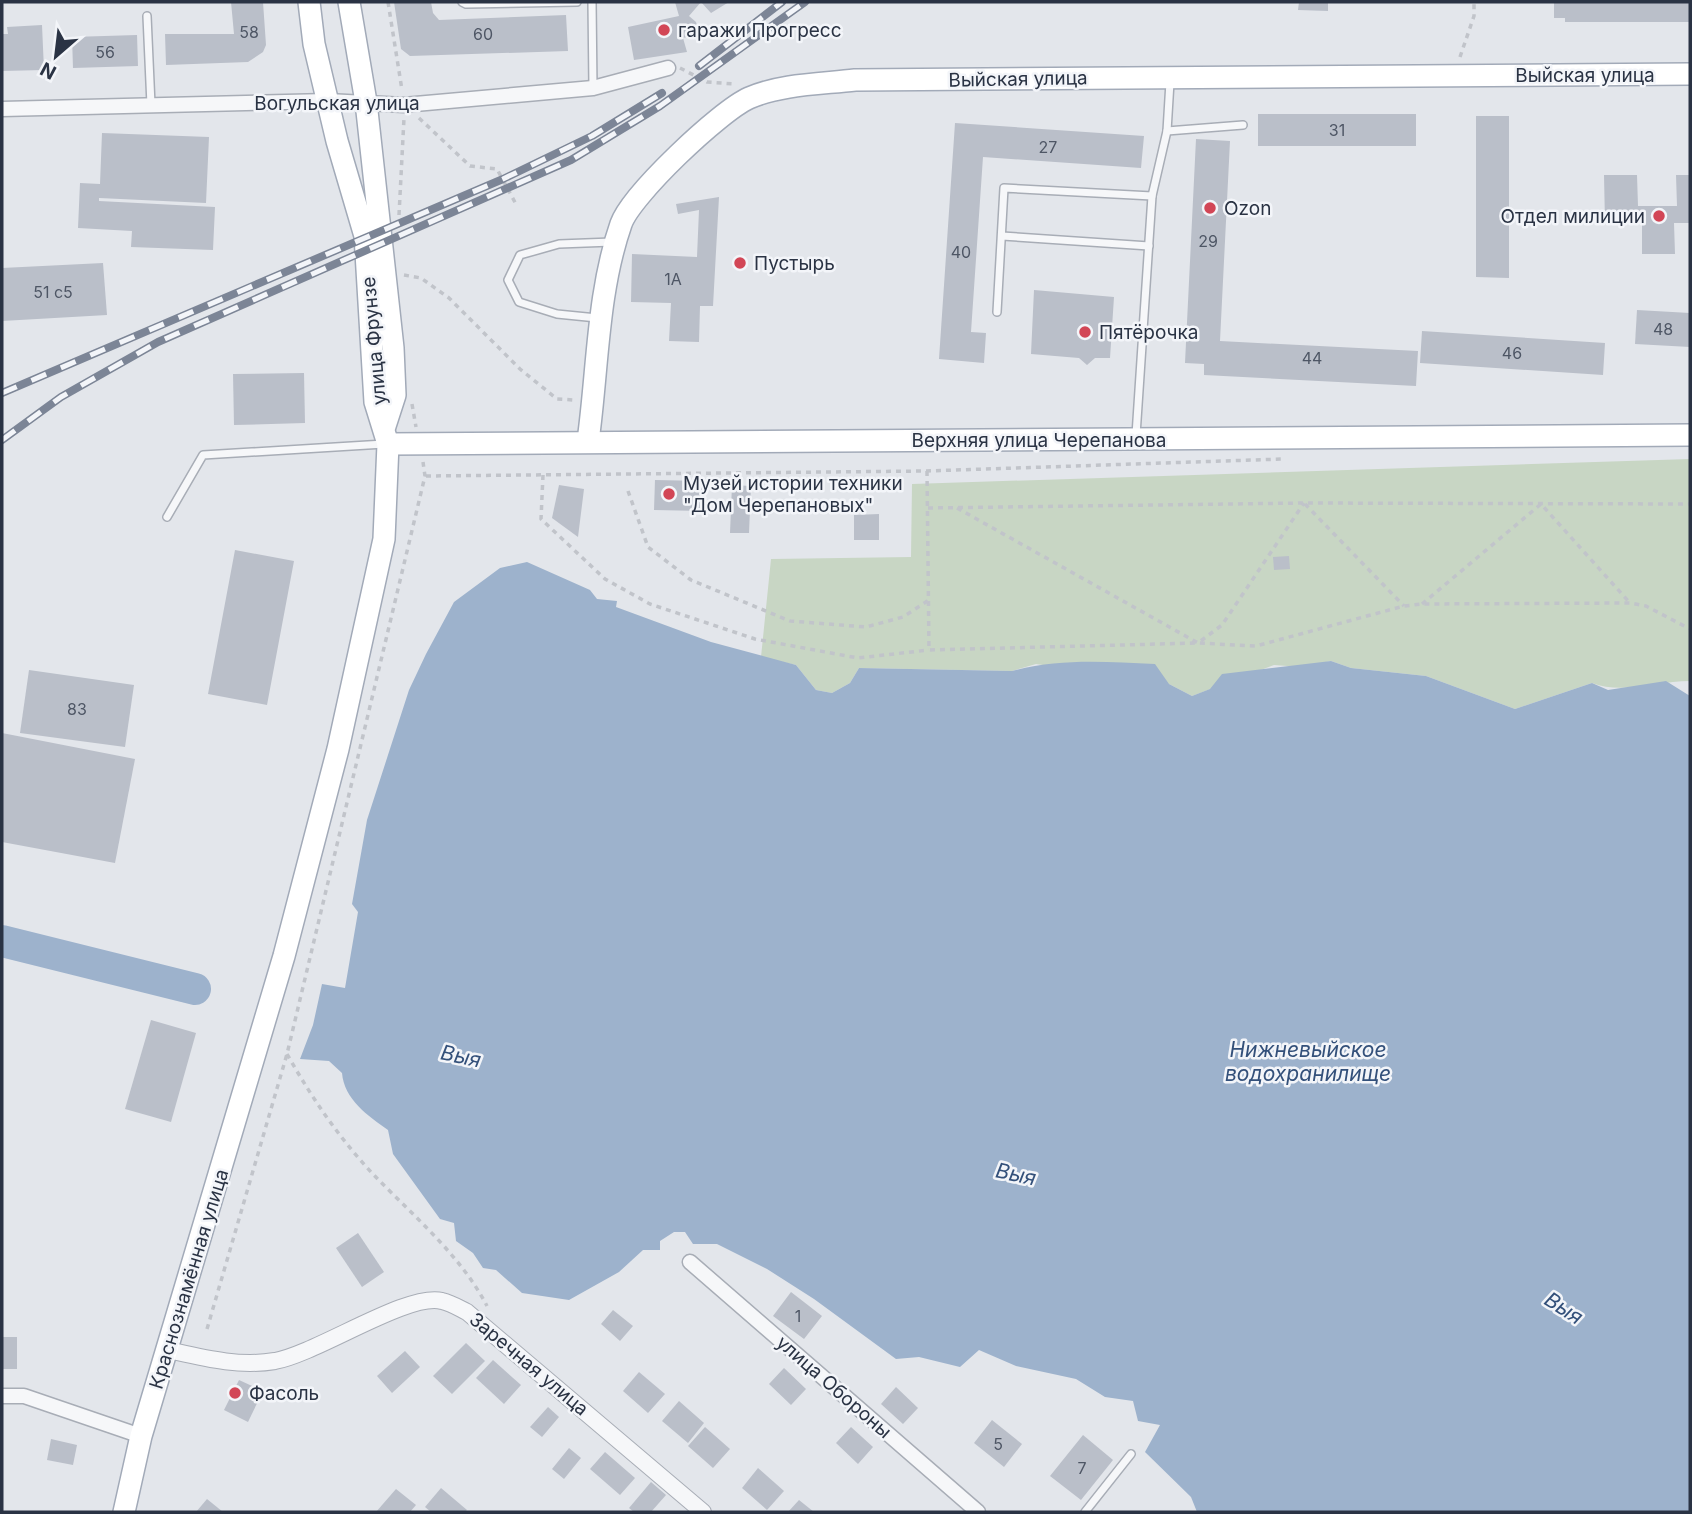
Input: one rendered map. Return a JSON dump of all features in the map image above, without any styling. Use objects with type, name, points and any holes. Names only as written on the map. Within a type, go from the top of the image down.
[{"type":"main road","name":"улица Фрунзе","points":[[309,2],[314,44],[327,101],[365,236],[375,402],[387,435]]},
{"type":"main road","name":"улица Фрунзе","points":[[349,2],[366,102],[393,348],[395,395],[387,435]]},
{"type":"main road","name":"Выйская улица","points":[[588,441],[606,278],[622,221],[661,172],[705,128],[749,98],[801,86],[855,80],[1690,74]]},
{"type":"main road","name":"Верхняя улица Черепанова","points":[[387,435],[588,441],[1690,435]]},
{"type":"main road","name":"Краснознамённая улица","points":[[129,1509],[141,1436],[258,1048],[338,749],[384,539],[387,435]]},
{"type":"street","name":"Вогульская улица","points":[[2,108],[327,101],[404,104],[593,89],[668,68]]},
{"type":"street","name":"улица Обороны","points":[[690,1262],[978,1512]]},
{"type":"street","name":"Заречная улица","points":[[168,1350],[221,1362],[246,1364],[276,1360],[310,1351],[411,1304],[440,1300],[467,1312],[703,1512]]},
{"type":"street","points":[[2,1396],[24,1396],[141,1436]]},
{"type":"lane","points":[[462,2],[578,2]]},
{"type":"lane","points":[[592,2],[593,89]]},
{"type":"lane","points":[[147,16],[151,104]]},
{"type":"lane","points":[[1136,439],[1152,196],[1167,131],[1170,77]]},
{"type":"lane","points":[[1167,131],[1243,125]]},
{"type":"lane","points":[[997,312],[1004,188],[1152,196]]},
{"type":"lane","points":[[1002,236],[1149,246]]},
{"type":"lane","points":[[602,318],[557,314],[519,302],[508,280],[520,255],[559,244],[616,242]]},
{"type":"lane","points":[[167,517],[203,455],[387,435]]},
{"type":"lane","points":[[1085,1512],[1131,1454]]},
{"type":"path","points":[[1454,75],[1474,16],[1474,2]]},
{"type":"path","points":[[404,104],[470,166],[497,169],[517,206]]},
{"type":"path","points":[[397,273],[421,278],[449,298],[520,369],[557,399],[574,400],[595,395]]},
{"type":"path","points":[[425,475],[927,471],[1282,459]]},
{"type":"path","points":[[927,471],[929,650]]},
{"type":"path","points":[[543,474],[541,519],[605,579],[650,604],[755,639],[858,658],[929,650],[1198,643],[1256,646],[1404,606],[1422,604],[1630,603],[1646,606],[1690,629]]},
{"type":"path","points":[[628,491],[648,547],[691,580],[790,621],[866,627],[902,617],[929,600]]},
{"type":"path","points":[[928,508],[1304,503],[1690,504]]},
{"type":"path","points":[[1198,643],[1222,625],[1304,503]]},
{"type":"path","points":[[1304,503],[1404,606]]},
{"type":"path","points":[[1541,504],[1630,603]]},
{"type":"path","points":[[1422,604],[1541,504]]},
{"type":"path","points":[[955,507],[1198,643]]},
{"type":"path","points":[[207,1329],[287,1054],[310,958]]},
{"type":"path","points":[[287,1054],[316,1107],[370,1170],[430,1232],[478,1289],[489,1311]]},
{"type":"green space","points":[[1690,459],[1690,681],[1628,688],[1592,683],[1515,709],[1426,676],[1351,668],[1331,661],[1301,667],[1274,665],[1192,696],[1169,684],[1036,664],[1012,671],[859,668],[850,683],[832,693],[816,690],[796,665],[761,657],[771,559],[911,557],[912,484]]},
{"type":"water","name":"Нижневыйское водохранилище","points":[[527,562],[590,590],[597,599],[617,601],[616,607],[711,642],[796,665],[816,690],[832,693],[850,683],[859,668],[1012,671],[1048,664],[1101,662],[1155,664],[1169,684],[1192,696],[1210,689],[1222,674],[1331,661],[1351,668],[1426,676],[1515,709],[1592,683],[1608,690],[1666,681],[1690,696],[1690,1512],[1197,1512],[1191,1497],[1145,1452],[1160,1425],[1138,1421],[1133,1401],[1105,1397],[1076,1379],[1016,1366],[979,1350],[960,1367],[919,1357],[896,1359],[814,1299],[767,1269],[717,1244],[693,1244],[685,1232],[674,1232],[660,1241],[660,1250],[643,1250],[619,1272],[569,1300],[522,1293],[496,1270],[483,1268],[473,1253],[456,1241],[454,1223],[440,1219],[393,1154],[388,1130],[365,1113],[352,1099],[342,1073],[329,1061],[300,1059],[313,1025],[322,984],[345,988],[358,912],[352,904],[367,820],[409,690],[454,602],[500,568]]},
{"type":"building","points":[[231,2],[263,2],[266,45],[263,52],[248,62],[166,65],[165,34],[234,34]]},
{"type":"building","points":[[394,2],[431,2],[433,13],[439,20],[566,15],[568,51],[410,56],[401,49]]},
{"type":"building","name":"гаражи Прогресс","points":[[675,2],[701,2],[689,16],[696,22],[699,34],[683,38],[687,52],[634,60],[628,27],[679,16]]},
{"type":"building","points":[[701,2],[729,2],[711,13]]},
{"type":"building","points":[[1299,2],[1328,2],[1328,11],[1298,10]]},
{"type":"building","points":[[1554,2],[1690,2],[1690,22],[1565,22],[1565,18],[1554,18]]},
{"type":"building","points":[[42,25],[44,70],[2,71],[2,34],[8,34],[7,27]]},
{"type":"building","points":[[137,35],[138,66],[73,68],[72,37]]},
{"type":"building","points":[[1258,114],[1416,114],[1416,146],[1258,146]]},
{"type":"building","points":[[1476,116],[1509,116],[1509,278],[1476,277]]},
{"type":"building","points":[[955,123],[1144,136],[1141,168],[983,157],[971,332],[986,333],[984,363],[939,359]]},
{"type":"building","points":[[102,133],[209,137],[206,203],[99,198],[99,201],[215,207],[213,250],[131,247],[132,231],[78,228],[80,183],[100,184]]},
{"type":"building","points":[[1196,139],[1230,141],[1220,341],[1418,351],[1416,386],[1204,375],[1204,364],[1185,363]]},
{"type":"building","points":[[1604,175],[1637,175],[1638,206],[1677,206],[1676,175],[1690,175],[1690,223],[1674,223],[1675,254],[1642,254],[1642,223],[1605,223]]},
{"type":"building","points":[[719,197],[713,306],[700,306],[699,342],[669,341],[671,303],[631,302],[632,254],[697,257],[699,210],[678,214],[676,204]]},
{"type":"building","points":[[103,263],[107,315],[2,321],[2,268]]},
{"type":"building","points":[[1034,290],[1114,297],[1110,358],[1095,358],[1087,365],[1079,358],[1031,354]]},
{"type":"building","points":[[1637,310],[1690,313],[1690,347],[1635,344]]},
{"type":"building","points":[[1422,331],[1605,343],[1603,375],[1420,363]]},
{"type":"building","points":[[304,373],[305,423],[234,425],[233,374]]},
{"type":"building","points":[[655,480],[703,481],[702,511],[654,510]]},
{"type":"building","points":[[559,485],[584,489],[578,537],[552,518]]},
{"type":"building","points":[[732,485],[751,486],[749,533],[730,533]]},
{"type":"building","points":[[879,514],[879,540],[854,540],[854,515]]},
{"type":"building","points":[[235,550],[294,561],[267,705],[208,694]]},
{"type":"building","points":[[1289,556],[1290,569],[1274,570],[1273,557]]},
{"type":"building","points":[[29,670],[134,685],[125,747],[20,733]]},
{"type":"building","points":[[2,733],[135,759],[115,863],[2,842]]},
{"type":"building","points":[[151,1020],[196,1033],[171,1122],[125,1109]]},
{"type":"building","points":[[358,1233],[384,1272],[362,1287],[336,1248]]},
{"type":"building","points":[[791,1292],[822,1316],[804,1339],[773,1316]]},
{"type":"building","points":[[613,1310],[633,1326],[620,1341],[601,1324]]},
{"type":"building","points":[[2,1337],[17,1337],[17,1369],[2,1369]]},
{"type":"building","points":[[466,1343],[485,1361],[452,1394],[433,1376]]},
{"type":"building","points":[[405,1351],[420,1367],[392,1393],[377,1376]]},
{"type":"building","points":[[493,1360],[521,1385],[504,1404],[476,1378]]},
{"type":"building","points":[[784,1368],[806,1389],[791,1405],[769,1384]]},
{"type":"building","points":[[639,1372],[665,1394],[648,1413],[623,1391]]},
{"type":"building","points":[[239,1380],[263,1391],[248,1422],[224,1410]]},
{"type":"building","points":[[896,1387],[918,1408],[903,1424],[881,1404]]},
{"type":"building","points":[[679,1401],[704,1423],[688,1443],[662,1421]]},
{"type":"building","points":[[548,1407],[559,1417],[542,1437],[530,1427]]},
{"type":"building","points":[[992,1420],[1022,1444],[1004,1467],[974,1443]]},
{"type":"building","points":[[705,1427],[730,1449],[713,1468],[688,1446]]},
{"type":"building","points":[[851,1427],[873,1447],[858,1464],[836,1443]]},
{"type":"building","points":[[1083,1435],[1113,1460],[1081,1500],[1050,1476]]},
{"type":"building","points":[[51,1439],[77,1445],[73,1465],[47,1460]]},
{"type":"building","points":[[569,1448],[581,1458],[564,1479],[552,1469]]},
{"type":"building","points":[[605,1452],[635,1478],[620,1495],[590,1469]]},
{"type":"building","points":[[758,1468],[784,1491],[767,1510],[742,1488]]},
{"type":"building","points":[[651,1482],[666,1495],[651,1512],[634,1512],[629,1508]]},
{"type":"building","points":[[441,1488],[467,1510],[431,1512],[425,1507]]},
{"type":"building","points":[[396,1489],[416,1505],[410,1512],[376,1512]]},
{"type":"building","points":[[207,1499],[223,1512],[196,1512]]},
{"type":"building","points":[[799,1500],[814,1512],[788,1512]]},
{"type":"waterway","name":"Выя","points":[[2,941],[195,989]]},
{"type":"railway","points":[[699,66],[782,2]]},
{"type":"railway","points":[[2,440],[61,397],[158,342],[571,160],[660,106],[805,2]]},
{"type":"railway","points":[[2,393],[503,179],[592,136],[662,93]]},
{"type":"place","name":"гаражи Прогресс","points":[[664,30]]},
{"type":"place","name":"Ozon","points":[[1210,208]]},
{"type":"place","name":"Отдел милиции","points":[[1659,216]]},
{"type":"place","name":"Пустырь","points":[[740,263]]},
{"type":"place","name":"Пятёрочка","points":[[1085,332]]},
{"type":"place","name":"Музей истории техники \"Дом Черепановых\"","points":[[669,494]]},
{"type":"place","name":"Фасоль","points":[[235,1393]]}]
